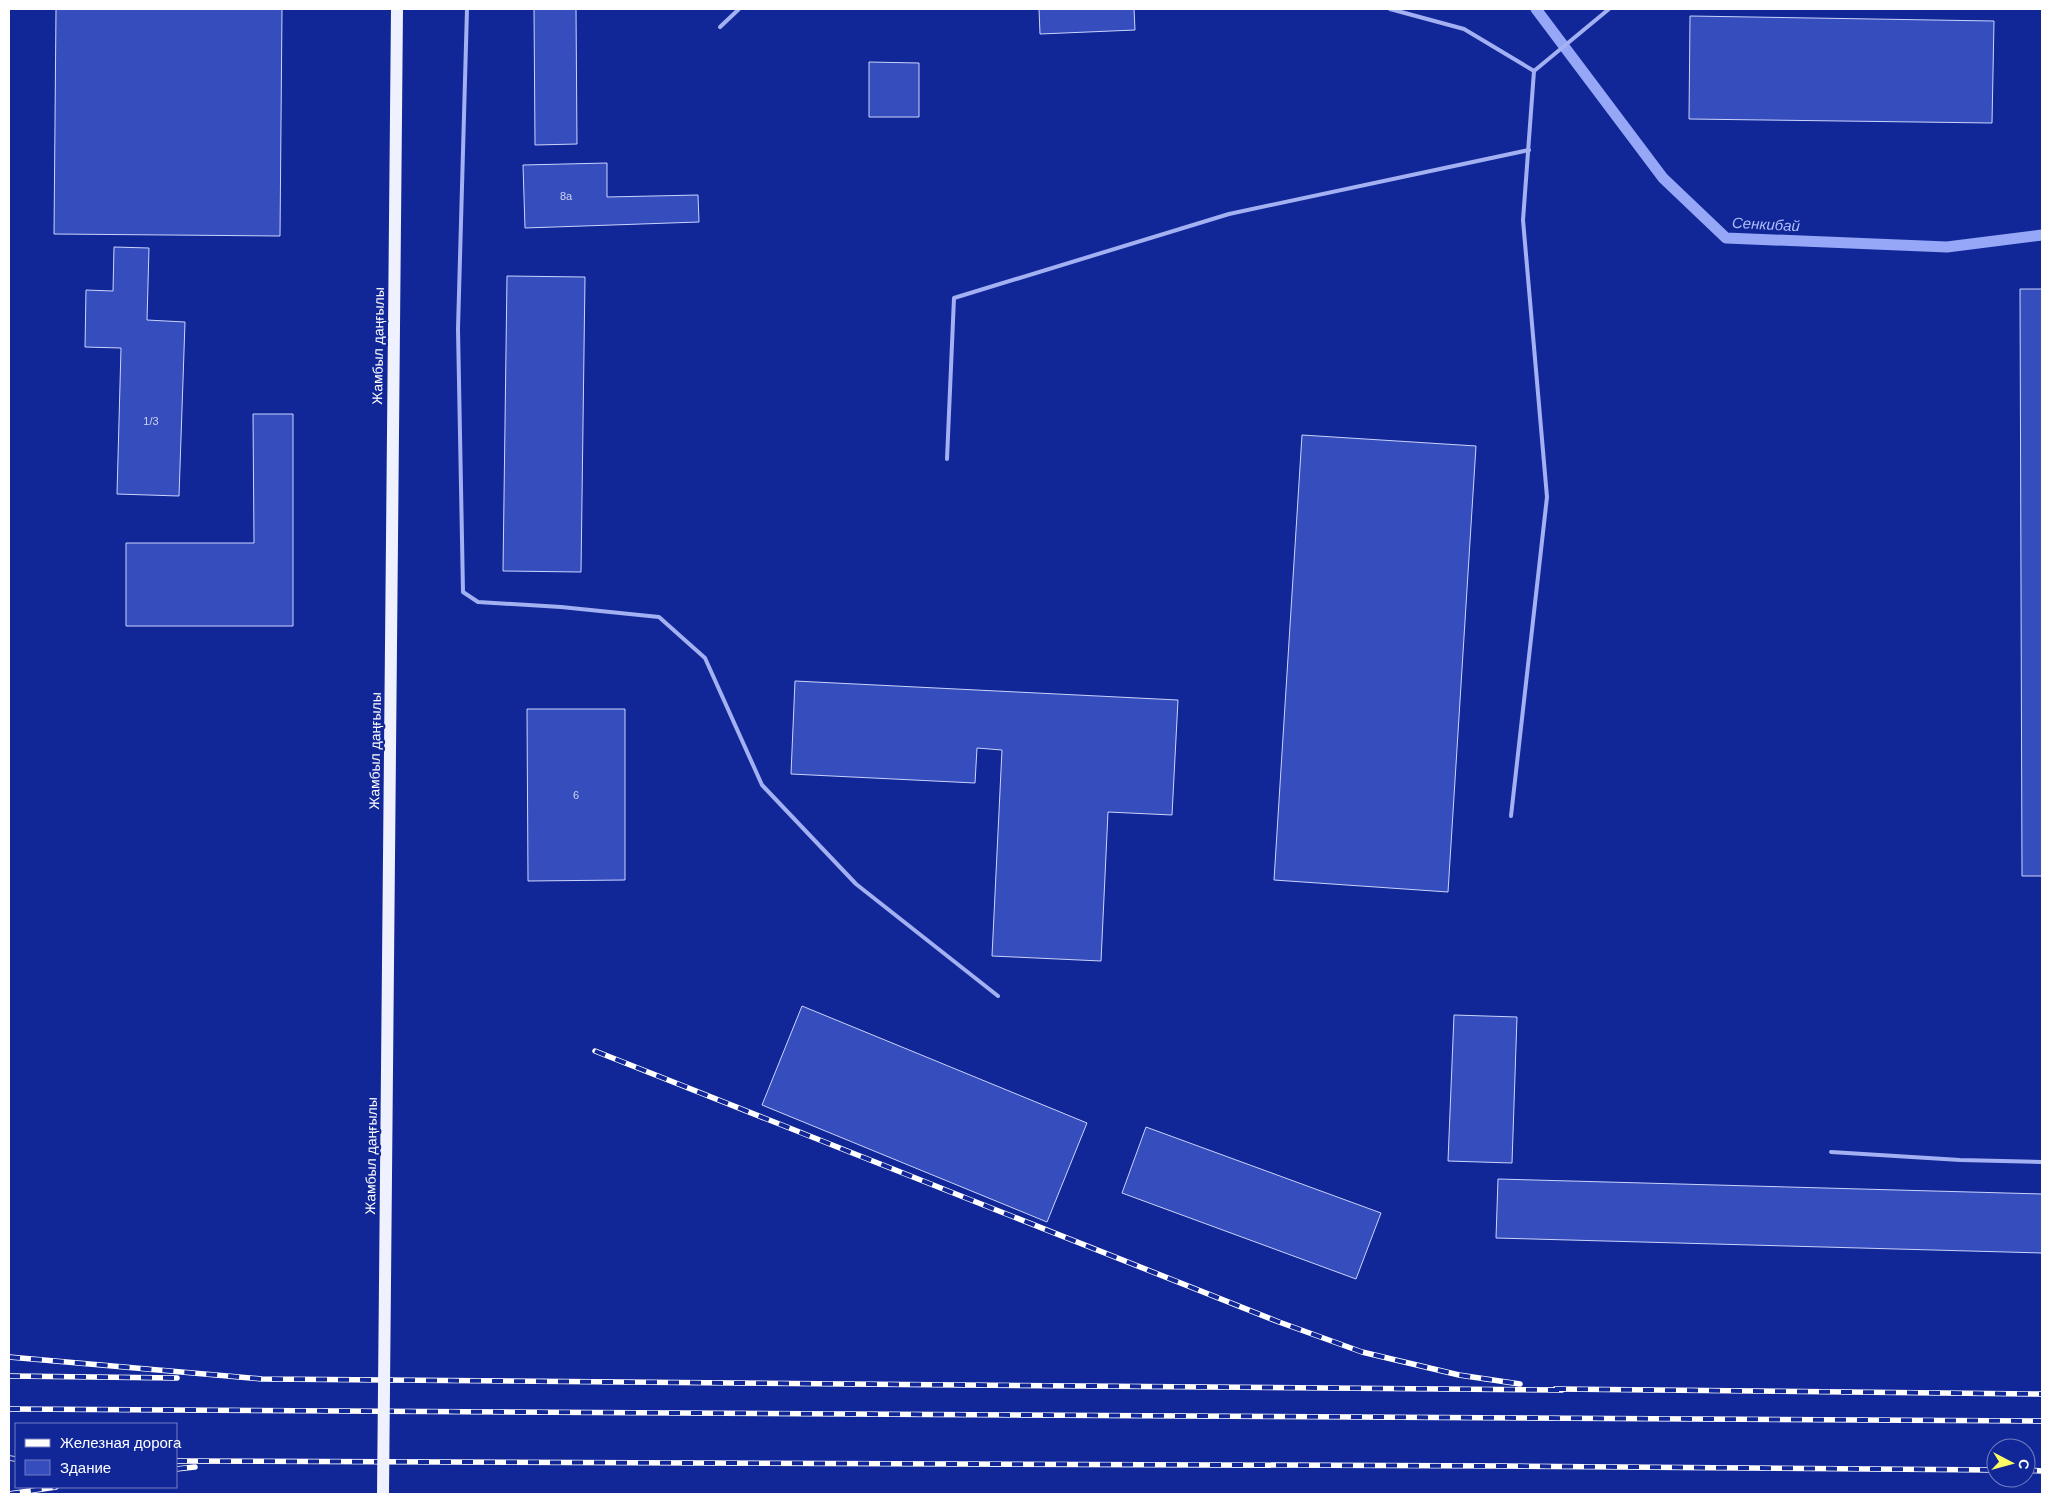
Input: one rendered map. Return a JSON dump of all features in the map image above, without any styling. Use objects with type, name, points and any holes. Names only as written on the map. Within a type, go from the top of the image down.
[{"type":"main road","name":"Жамбыл даңғылы","points":[[383,1494],[397,9]]},
{"type":"lane","points":[[467,9],[458,329],[463,592],[478,602],[561,607],[659,617],[705,658],[762,784],[856,884],[998,996]]},
{"type":"lane","points":[[720,27],[739,9]]},
{"type":"lane","points":[[1390,9],[1464,29],[1534,71]]},
{"type":"lane","points":[[1511,816],[1547,497],[1523,220],[1534,71],[1609,9]]},
{"type":"lane","points":[[948,459],[954,298],[1229,214],[1528,150]]},
{"type":"lane","points":[[1831,1152],[1960,1160],[2042,1162]]},
{"type":"building","points":[[56,9],[282,9],[280,236],[54,234]]},
{"type":"building","points":[[534,9],[576,9],[577,144],[535,145]]},
{"type":"building","points":[[1039,9],[1134,9],[1135,30],[1040,34]]},
{"type":"building","points":[[1690,16],[1994,21],[1992,123],[1689,119]]},
{"type":"building","points":[[869,62],[919,63],[919,117],[869,117]]},
{"type":"building","points":[[607,163],[607,197],[698,195],[699,222],[525,228],[523,165]]},
{"type":"building","points":[[114,247],[149,248],[147,320],[185,322],[179,496],[117,494],[121,348],[85,347],[86,290],[113,291]]},
{"type":"building","points":[[507,276],[585,277],[581,572],[503,571]]},
{"type":"building","points":[[2020,289],[2042,289],[2042,876],[2022,876]]},
{"type":"building","points":[[253,414],[293,414],[293,626],[126,626],[126,543],[254,543]]},
{"type":"building","points":[[1302,435],[1476,446],[1448,892],[1274,880]]},
{"type":"building","points":[[795,681],[1178,700],[1172,815],[1108,812],[1101,961],[992,956],[1002,750],[977,748],[975,783],[791,774]]},
{"type":"building","points":[[527,709],[625,709],[625,880],[528,881]]},
{"type":"building","points":[[802,1006],[1087,1123],[1047,1222],[762,1105]]},
{"type":"building","points":[[1454,1015],[1517,1017],[1512,1163],[1448,1161]]},
{"type":"building","points":[[1146,1127],[1381,1213],[1356,1279],[1122,1193]]},
{"type":"building","points":[[1498,1179],[2042,1194],[2042,1253],[1496,1238]]},
{"type":"waterway","name":"Сенкибай","points":[[1536,9],[1663,178],[1726,238],[1947,247],[2042,235]]},
{"type":"railway","points":[[595,1051],[1279,1322],[1362,1352],[1459,1375],[1520,1384]]},
{"type":"railway","points":[[9,1357],[262,1379],[1562,1390]]},
{"type":"railway","points":[[9,1376],[177,1378]]},
{"type":"railway","points":[[1555,1389],[2042,1394]]},
{"type":"railway","points":[[9,1409],[2042,1421]]},
{"type":"railway","points":[[9,1458],[15,1459]]},
{"type":"railway","points":[[178,1461],[1504,1466],[1986,1470]]},
{"type":"railway","points":[[178,1469],[195,1467]]},
{"type":"railway","points":[[2036,1471],[2042,1471]]},
{"type":"railway","points":[[9,1494],[49,1488]]}]
